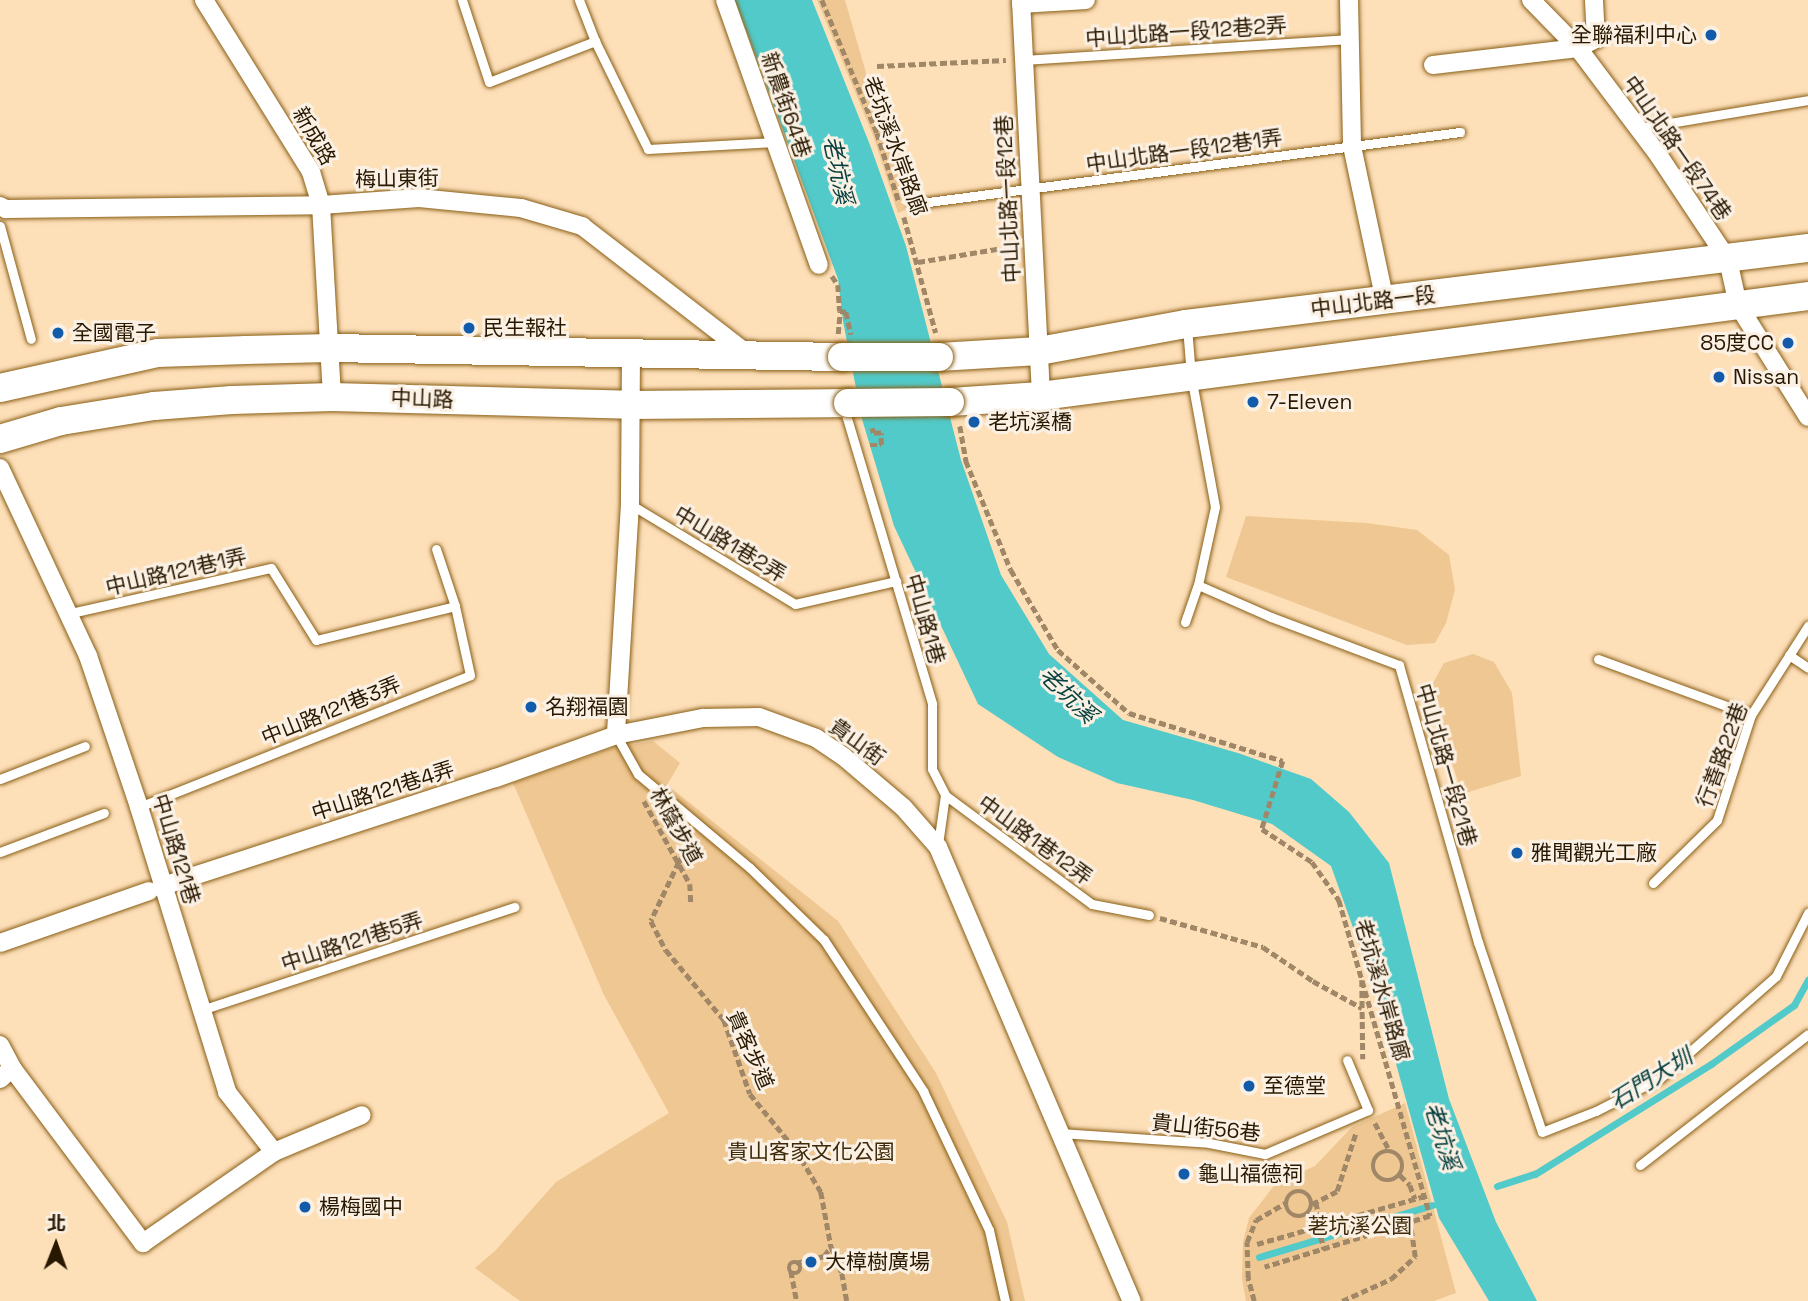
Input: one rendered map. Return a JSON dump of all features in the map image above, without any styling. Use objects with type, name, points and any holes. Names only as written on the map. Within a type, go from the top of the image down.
[{"type":"main road","name":"中山北路一段","points":[[749,355],[939,357],[1039,351],[1186,324],[1728,260],[1808,248]]},
{"type":"main road","points":[[845,403],[952,402],[1041,396],[1808,296]]},
{"type":"main road","points":[[0,388],[158,353],[330,348],[749,355]]},
{"type":"main road","name":"中山路","points":[[0,439],[61,421],[154,406],[332,397],[630,405],[845,403]]},
{"type":"street","name":"新成路","points":[[204,0],[311,172],[321,205],[332,397]]},
{"type":"street","name":"新農街64巷","points":[[725,0],[819,265]]},
{"type":"street","points":[[1021,2],[1086,0]]},
{"type":"street","points":[[1349,0],[1352,146],[1385,301]]},
{"type":"street","name":"中山北路一段74巷","points":[[1531,0],[1577,48],[1637,128],[1728,260]]},
{"type":"street","points":[[1433,65],[1577,48],[1595,38],[1594,0]]},
{"type":"street","name":"中山北路一段12巷","points":[[1021,2],[1018,60],[1031,189],[1041,396]]},
{"type":"street","name":"梅山東街","points":[[0,206],[6,209],[321,205],[419,198],[521,208],[582,226],[749,355]]},
{"type":"street","points":[[1728,260],[1738,305],[1808,417]]},
{"type":"street","points":[[616,735],[630,504],[631,354]]},
{"type":"street","name":"中山路121巷","points":[[0,468],[71,613],[88,656],[139,807],[156,888],[201,1010],[227,1092],[274,1152]]},
{"type":"street","name":"貴山街","points":[[616,735],[703,718],[759,717],[816,738],[844,757],[903,807],[938,847],[1132,1301]]},
{"type":"street","name":"中山路121巷4弄","points":[[0,943],[156,888],[616,735]]},
{"type":"street","points":[[0,1045],[6,1073],[143,1242],[274,1152],[362,1115]]},
{"type":"lane","points":[[462,0],[489,82],[595,41]]},
{"type":"lane","points":[[579,0],[595,41],[648,149],[775,142]]},
{"type":"lane","name":"中山北路一段12巷2弄","points":[[1018,60],[1349,39]]},
{"type":"lane","points":[[1637,128],[1808,100]]},
{"type":"lane","name":"中山北路一段12巷1弄","points":[[914,204],[1460,132]]},
{"type":"lane","points":[[0,226],[31,339]]},
{"type":"lane","points":[[1185,622],[1198,585],[1214,507],[1191,376],[1186,324]]},
{"type":"lane","name":"中山路1巷","points":[[845,403],[932,704],[932,769],[945,795],[938,847]]},
{"type":"lane","name":"中山路1巷2弄","points":[[630,504],[795,604],[896,581]]},
{"type":"lane","points":[[436,549],[455,606]]},
{"type":"lane","name":"中山路121巷1弄","points":[[71,613],[271,568],[316,640],[455,606]]},
{"type":"lane","name":"中山北路一段21巷","points":[[1198,585],[1271,617],[1399,665],[1478,942],[1542,1132],[1597,1111],[1660,1078],[1776,976],[1808,913]]},
{"type":"lane","name":"中山路121巷3弄","points":[[139,807],[470,675],[455,606]]},
{"type":"lane","name":"行善路22巷","points":[[1653,883],[1717,820],[1751,715],[1808,626]]},
{"type":"lane","points":[[1789,655],[1808,668]]},
{"type":"lane","points":[[1598,659],[1751,715]]},
{"type":"lane","points":[[616,735],[638,774],[750,868],[824,940],[923,1091],[989,1230],[1005,1301]]},
{"type":"lane","points":[[0,779],[85,746]]},
{"type":"lane","name":"中山路1巷12弄","points":[[945,795],[1093,904],[1149,915]]},
{"type":"lane","points":[[0,852],[104,813]]},
{"type":"lane","name":"中山路121巷5弄","points":[[201,1010],[514,907]]},
{"type":"lane","points":[[1640,1165],[1808,1034]]},
{"type":"lane","points":[[1347,1060],[1368,1110]]},
{"type":"lane","name":"貴山街56巷","points":[[1060,1133],[1209,1143],[1265,1153],[1368,1110]]},
{"type":"path","name":"老坑溪水岸路廊","points":[[822,0],[877,133],[918,262],[928,306]]},
{"type":"path","points":[[877,66],[1018,60]]},
{"type":"path","points":[[918,262],[1034,243]]},
{"type":"path","name":"老坑溪水岸路廊","points":[[952,402],[966,461],[1006,558],[1058,650],[1129,713],[1283,761],[1262,829],[1312,862],[1339,900],[1430,1216],[1410,1222]]},
{"type":"path","points":[[881,433],[881,445]]},
{"type":"path","name":"林蔭步道","points":[[632,764],[631,779],[680,862],[690,884],[691,903]]},
{"type":"path","name":"貴客步道","points":[[702,828],[680,862],[651,921],[666,950],[724,1020],[750,1094],[796,1150],[821,1192],[831,1246],[842,1273],[846,1298]]},
{"type":"path","points":[[1149,915],[1263,947],[1312,981],[1362,1008]]},
{"type":"path","points":[[1360,1091],[1364,1040],[1362,975]]},
{"type":"path","points":[[1368,1110],[1390,1151],[1402,1160],[1400,1175]]},
{"type":"path","points":[[1286,1203],[1290,1214],[1298,1218],[1310,1212],[1314,1203],[1337,1191],[1358,1127],[1368,1110]]},
{"type":"path","points":[[1390,1151],[1377,1156],[1373,1164],[1375,1173],[1386,1181],[1400,1175]]},
{"type":"path","points":[[1400,1175],[1410,1185],[1415,1199]]},
{"type":"path","points":[[1254,1301],[1248,1278],[1247,1242],[1256,1220],[1286,1203],[1293,1192],[1302,1191],[1314,1203],[1324,1249]]},
{"type":"path","points":[[1257,1244],[1424,1196]]},
{"type":"path","points":[[1265,1267],[1410,1222],[1415,1257],[1391,1279],[1342,1301]]},
{"type":"path","points":[[796,1301],[791,1271],[799,1271],[799,1265],[796,1263],[824,1256],[831,1246]]},
{"type":"green space","points":[[817,0],[845,0],[884,135],[910,208],[898,213],[874,138]]},
{"type":"green space","points":[[1246,516],[1366,523],[1417,530],[1449,555],[1455,590],[1446,623],[1435,643],[1407,645],[1226,577]]},
{"type":"green space","points":[[1473,654],[1494,662],[1512,693],[1521,776],[1462,794],[1431,698],[1432,685],[1444,663]]},
{"type":"green space","name":"貴山客家文化公園","points":[[653,741],[680,763],[667,785],[838,921],[936,1073],[1007,1222],[1025,1301],[520,1301],[475,1268],[495,1251],[556,1182],[669,1113],[604,995],[513,783],[612,748]]},
{"type":"green space","name":"荖坑溪公園","points":[[1405,1103],[1456,1293],[1434,1301],[1246,1301],[1242,1279],[1243,1242],[1249,1218],[1276,1183],[1315,1166],[1352,1127]]},
{"type":"water","name":"老坑溪","points":[[735,0],[812,0],[870,145],[906,246],[961,460],[1001,575],[1049,654],[1123,720],[1238,753],[1311,779],[1349,812],[1389,863],[1449,1099],[1496,1222],[1537,1301],[1489,1301],[1439,1218],[1376,992],[1331,866],[1272,824],[1193,800],[1117,783],[1058,757],[978,704],[894,526],[862,419],[843,321],[838,279]]},
{"type":"waterway","name":"石門大圳","points":[[1497,1186],[1535,1174],[1711,1064],[1794,1005],[1808,980]]},
{"type":"waterway","name":"石門大圳","points":[[1259,1257],[1432,1205]]},
{"type":"place","name":"全聯福利中心","points":[[1711,35]]},
{"type":"place","name":"民生報社","points":[[469,328]]},
{"type":"place","name":"全國電子","points":[[58,333]]},
{"type":"place","name":"85度CC","points":[[1788,343]]},
{"type":"place","name":"Nissan","points":[[1719,377]]},
{"type":"place","name":"7-Eleven","points":[[1253,402]]},
{"type":"place","name":"老坑溪橋","points":[[974,422]]},
{"type":"place","name":"名翔福園","points":[[531,707]]},
{"type":"place","name":"雅聞觀光工廠","points":[[1517,853]]},
{"type":"place","name":"至德堂","points":[[1249,1086]]},
{"type":"place","name":"龜山福德祠","points":[[1184,1174]]},
{"type":"place","name":"楊梅國中","points":[[305,1207]]},
{"type":"place","name":"大樟樹廣場","points":[[811,1262]]}]
